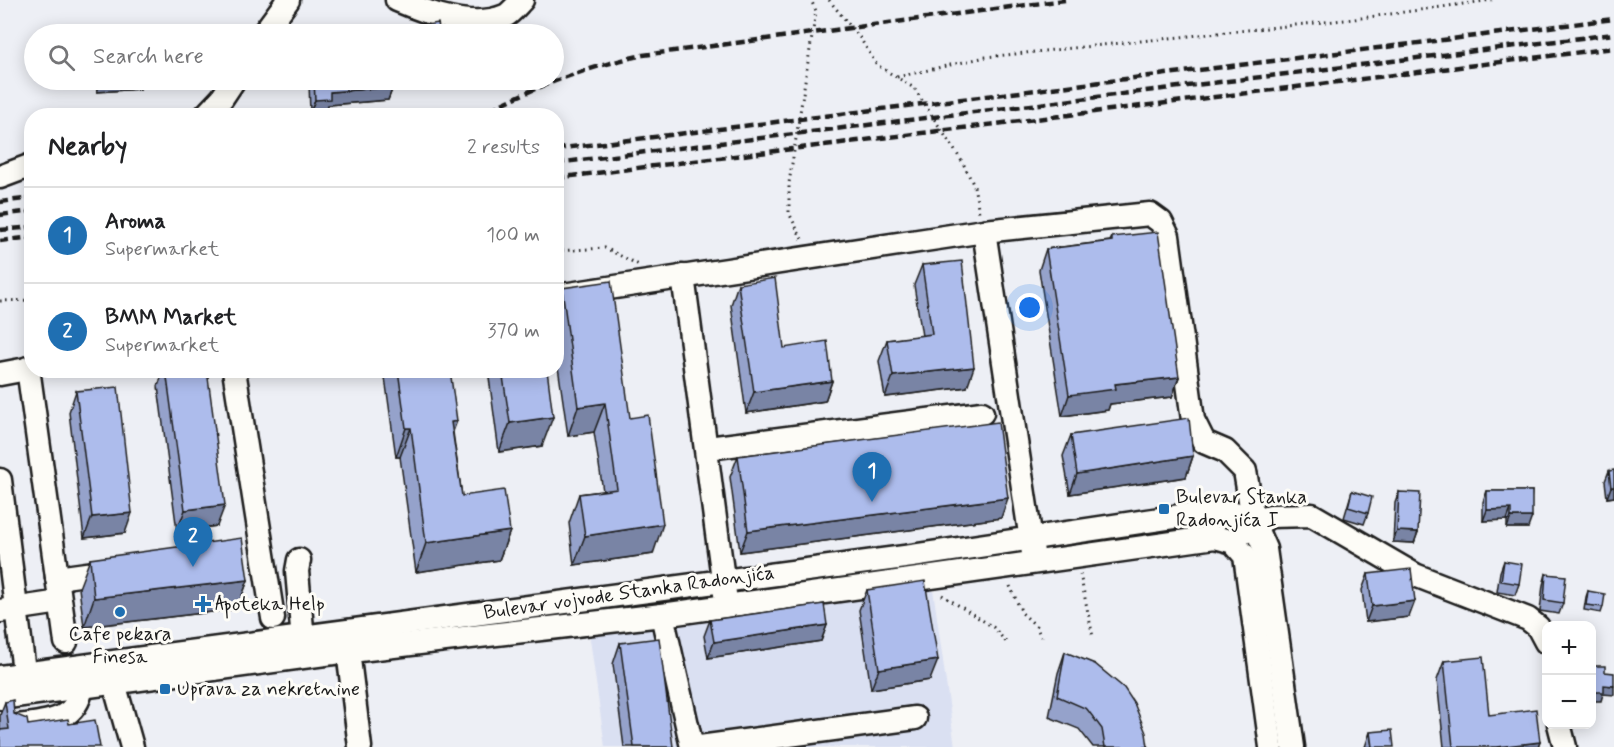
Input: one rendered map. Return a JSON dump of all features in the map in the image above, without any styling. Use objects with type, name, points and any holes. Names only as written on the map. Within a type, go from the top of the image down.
[{"type":"street","points":[[270,24],[288,0]]},
{"type":"street","points":[[397,0],[427,13],[473,21],[506,15],[522,0]]},
{"type":"street","points":[[213,108],[227,90]]},
{"type":"street","points":[[0,177],[24,168]]},
{"type":"street","points":[[564,295],[984,231],[1150,214],[1161,222],[1168,236],[1193,420],[1204,442],[1225,451],[1245,471],[1254,524],[1262,536],[1268,562],[1293,747]]},
{"type":"street","points":[[984,231],[1035,562]]},
{"type":"street","points":[[683,276],[708,448],[727,604]]},
{"type":"street","points":[[0,374],[24,369]]},
{"type":"street","points":[[31,378],[66,642]]},
{"type":"street","points":[[235,378],[273,618]]},
{"type":"street","points":[[708,448],[982,413]]},
{"type":"street","points":[[0,480],[8,610],[26,684]]},
{"type":"street","name":"Bulevar vojvode Stanka Radonjića","points":[[0,677],[26,684],[82,687],[304,647],[723,580],[1207,512],[1235,513],[1254,524]]},
{"type":"street","points":[[1271,747],[1248,569],[1245,556],[1233,542],[1254,524],[1270,516],[1288,513],[1312,515],[1415,575],[1528,619],[1538,627],[1542,634]]},
{"type":"street","name":"Bulevar vojvode Stanka Radonjića","points":[[0,698],[26,684],[254,641],[348,651],[662,615],[727,604],[1215,537],[1233,542]]},
{"type":"street","points":[[240,552],[262,549]]},
{"type":"street","points":[[267,575],[298,566],[304,647]]},
{"type":"street","points":[[57,578],[137,567]]},
{"type":"street","points":[[8,610],[60,602]]},
{"type":"street","points":[[662,615],[692,747]]},
{"type":"street","points":[[348,651],[360,747]]},
{"type":"street","points":[[114,683],[132,747]]},
{"type":"street","points":[[18,726],[53,722],[67,714],[80,701],[82,687]]},
{"type":"street","points":[[700,747],[915,718]]},
{"type":"street","points":[[1560,729],[1565,747]]},
{"type":"path","points":[[811,0],[816,12],[789,183],[789,213],[802,240],[817,256]]},
{"type":"path","points":[[829,0],[860,38],[877,65],[914,88],[963,162],[974,186],[984,231]]},
{"type":"path","points":[[897,77],[986,57],[1354,19],[1492,0]]},
{"type":"path","points":[[564,251],[605,248],[648,269],[654,280]]},
{"type":"path","points":[[0,301],[24,300]]},
{"type":"path","points":[[1077,556],[1093,637]]},
{"type":"path","points":[[1008,566],[1008,583],[1017,603],[1022,613],[1036,626],[1041,637]]},
{"type":"path","points":[[934,576],[940,593],[956,606],[993,627],[1006,643]]},
{"type":"shaded area","points":[[931,575],[955,747],[605,747],[589,632]]},
{"type":"building","points":[[314,90],[355,90],[330,92],[330,99],[315,100]]},
{"type":"building","points":[[1158,232],[1179,377],[1115,384],[1116,389],[1069,395],[1046,249],[1112,241],[1112,237]]},
{"type":"building","points":[[962,261],[974,367],[893,376],[887,340],[932,334],[922,265]]},
{"type":"building","points":[[775,278],[784,348],[827,341],[832,381],[754,392],[738,284]]},
{"type":"building","points":[[611,281],[630,418],[648,415],[663,524],[585,536],[579,494],[617,489],[605,403],[578,407],[564,288]]},
{"type":"building","points":[[167,378],[208,378],[225,505],[185,510]]},
{"type":"building","points":[[399,378],[451,378],[457,421],[451,422],[462,496],[504,490],[510,531],[426,543],[411,428],[406,428]]},
{"type":"building","points":[[503,378],[548,378],[553,417],[510,423]]},
{"type":"building","points":[[118,387],[132,513],[92,517],[76,391]]},
{"type":"building","points":[[1189,418],[1193,456],[1077,474],[1071,435]]},
{"type":"building","points":[[998,422],[1008,498],[748,531],[738,456]]},
{"type":"building","points":[[1614,470],[1614,487],[1611,487],[1609,471]]},
{"type":"building","points":[[1352,491],[1372,497],[1368,513],[1348,507]]},
{"type":"building","points":[[1487,491],[1532,491],[1532,517],[1511,517],[1511,509],[1487,510]]},
{"type":"building","points":[[1399,492],[1420,493],[1418,532],[1397,531]]},
{"type":"building","points":[[242,538],[248,580],[94,598],[90,559]]},
{"type":"building","points":[[1504,561],[1522,564],[1519,584],[1501,581]]},
{"type":"building","points":[[1411,569],[1415,601],[1372,606],[1368,574]]},
{"type":"building","points":[[1546,574],[1566,576],[1563,603],[1544,600]]},
{"type":"building","points":[[925,581],[938,660],[879,669],[867,590]]},
{"type":"building","points":[[1588,591],[1605,594],[1603,607],[1586,605]]},
{"type":"building","points":[[824,604],[827,625],[714,642],[710,620]]},
{"type":"building","points":[[659,638],[673,747],[634,747],[620,643]]},
{"type":"building","points":[[1065,652],[1095,664],[1124,688],[1134,703],[1146,733],[1148,747],[1105,747],[1102,729],[1087,709],[1057,696]]},
{"type":"building","points":[[1483,657],[1489,715],[1536,709],[1540,742],[1497,747],[1453,747],[1444,661]]},
{"type":"building","points":[[1596,666],[1605,666],[1605,672],[1614,673],[1614,686],[1604,685],[1604,692],[1596,692]]},
{"type":"building","points":[[13,700],[14,714],[27,719],[28,725],[68,719],[69,724],[95,720],[100,747],[0,747],[0,730],[9,729],[5,702]]},
{"type":"building","points":[[1392,730],[1394,747],[1372,747],[1370,732]]},
{"type":"railway","points":[[564,78],[643,55],[1065,0]]},
{"type":"railway","points":[[564,148],[1614,19]]},
{"type":"railway","points":[[564,162],[1614,34]]},
{"type":"railway","points":[[564,177],[1614,48]]},
{"type":"railway","points":[[494,108],[533,90]]},
{"type":"railway","points":[[0,202],[24,199]]},
{"type":"railway","points":[[0,215],[24,212]]},
{"type":"railway","points":[[0,230],[24,228]]},
{"type":"railway","points":[[0,241],[24,238]]},
{"type":"place","name":"Aroma","points":[[872,502]]},
{"type":"place","name":"Bulevar Stanka Radonjića I","points":[[1164,509]]},
{"type":"place","name":"BMM Market","points":[[193,567]]},
{"type":"place","name":"Apoteka Help","points":[[203,604]]},
{"type":"place","name":"Cafe pekara Finesa","points":[[120,612]]},
{"type":"place","name":"Uprava za nekretnine","points":[[165,689]]}]
